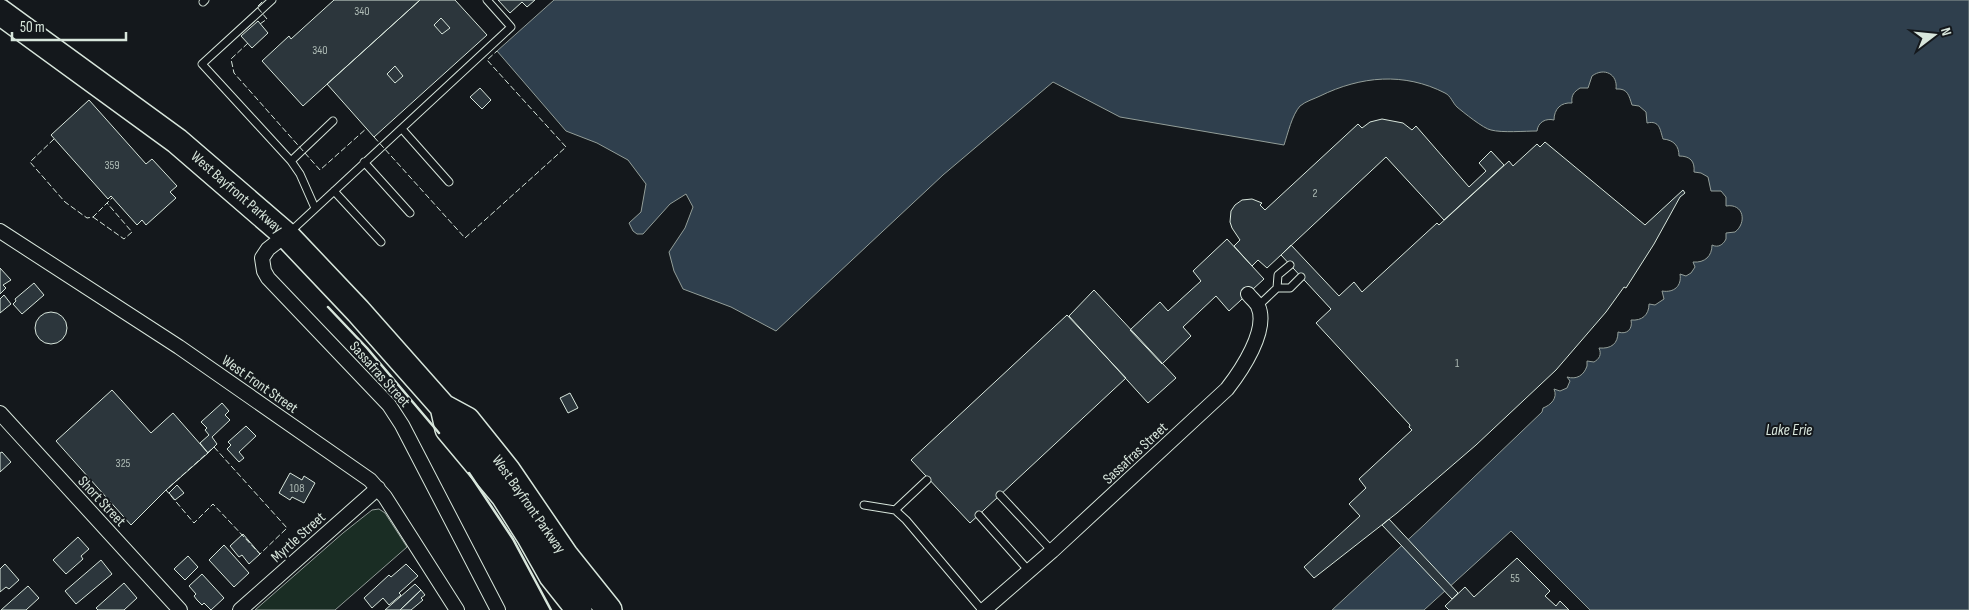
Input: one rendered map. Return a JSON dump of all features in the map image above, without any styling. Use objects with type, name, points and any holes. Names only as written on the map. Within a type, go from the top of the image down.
[{"type":"highway","name":"West Bayfront Parkway","points":[[0,12],[177,141],[286,235],[358,311],[443,407],[467,420],[507,470],[564,555],[609,610]]},
{"type":"highway","name":"West Bayfront Parkway","points":[[443,407],[448,429],[504,496],[552,576],[579,610]]},
{"type":"street","name":"West Front Street","points":[[0,231],[178,347],[364,475],[378,488],[457,610]]},
{"type":"street","name":"Sassafras Street","points":[[286,235],[268,249],[262,258],[264,270],[268,278],[389,405],[402,425],[498,610]]},
{"type":"street","points":[[1248,294],[1258,306]]},
{"type":"street","name":"Sassafras Street","points":[[983,610],[1052,551],[1227,389],[1239,374],[1259,330],[1260,317],[1258,306]]},
{"type":"street","name":"Short Street","points":[[0,413],[180,610]]},
{"type":"street","name":"Myrtle Street","points":[[240,610],[378,488]]},
{"type":"lane","points":[[272,0],[202,64],[291,161],[300,174],[315,208]]},
{"type":"lane","points":[[286,235],[511,27],[487,0]]},
{"type":"lane","points":[[291,161],[333,121]]},
{"type":"lane","points":[[402,129],[449,182]]},
{"type":"lane","points":[[364,162],[410,213]]},
{"type":"lane","points":[[334,190],[381,242]]},
{"type":"lane","points":[[1258,306],[1276,288],[1278,275],[1290,264]]},
{"type":"lane","points":[[1276,288],[1290,288],[1301,277]]},
{"type":"lane","points":[[895,510],[927,480]]},
{"type":"lane","points":[[1000,495],[1052,551]]},
{"type":"lane","points":[[864,505],[895,510],[906,520],[983,610]]},
{"type":"lane","points":[[978,515],[1029,571]]},
{"type":"green space","points":[[379,509],[385,513],[407,547],[335,610],[255,610],[343,533],[372,510]]},
{"type":"water","name":"Lake Erie","points":[[554,0],[1969,0],[1969,610],[1590,610],[1511,531],[1424,610],[1332,610],[1542,412],[1543,408],[1549,405],[1554,398],[1554,389],[1560,391],[1567,388],[1570,381],[1567,377],[1574,378],[1582,374],[1587,366],[1587,361],[1594,362],[1599,358],[1599,348],[1607,348],[1613,345],[1617,340],[1618,332],[1624,333],[1629,330],[1631,320],[1644,316],[1648,311],[1649,304],[1655,305],[1664,299],[1662,291],[1670,291],[1676,288],[1680,282],[1680,274],[1686,276],[1691,273],[1695,267],[1693,262],[1707,258],[1711,252],[1712,245],[1718,246],[1722,244],[1726,239],[1726,233],[1735,232],[1739,228],[1742,219],[1740,211],[1732,206],[1726,206],[1726,197],[1721,191],[1711,191],[1708,177],[1694,172],[1694,165],[1691,160],[1679,156],[1677,146],[1673,142],[1663,139],[1657,124],[1647,123],[1646,112],[1639,106],[1632,105],[1626,91],[1616,89],[1615,79],[1605,72],[1592,76],[1588,88],[1580,88],[1576,91],[1572,103],[1561,105],[1555,113],[1554,120],[1543,121],[1537,131],[1496,131],[1488,129],[1457,107],[1447,94],[1430,86],[1398,79],[1382,79],[1351,84],[1307,101],[1300,106],[1292,119],[1284,145],[1120,117],[1053,82],[943,175],[776,331],[731,307],[683,289],[674,271],[669,252],[685,228],[693,207],[686,194],[670,204],[643,234],[637,234],[633,231],[629,223],[641,212],[646,184],[628,160],[597,143],[566,131],[497,51]]},
{"type":"building","points":[[334,0],[420,0],[303,106],[262,61],[289,36],[291,39]]},
{"type":"building","points":[[420,0],[455,0],[487,35],[374,137],[327,84]]},
{"type":"building","points":[[498,0],[535,0],[527,7],[522,2],[510,13]]},
{"type":"building","points":[[441,18],[450,28],[442,34],[434,25]]},
{"type":"building","points":[[258,21],[268,33],[252,48],[241,36]]},
{"type":"building","points":[[395,66],[403,76],[395,83],[387,74]]},
{"type":"building","points":[[480,88],[491,100],[482,109],[470,97]]},
{"type":"building","points":[[89,100],[146,164],[152,159],[177,186],[170,192],[176,198],[146,225],[142,220],[137,225],[111,196],[108,199],[51,135]]},
{"type":"building","points":[[1382,119],[1403,123],[1412,130],[1416,126],[1469,187],[1486,171],[1479,163],[1491,151],[1504,165],[1444,220],[1386,157],[1267,268],[1258,260],[1252,266],[1234,246],[1240,240],[1230,222],[1231,211],[1235,205],[1242,200],[1252,199],[1262,203],[1260,205],[1265,210],[1358,124],[1362,128],[1370,122]]},
{"type":"building","points":[[1545,142],[1645,225],[1683,190],[1685,193],[1680,197],[1654,244],[1626,288],[1624,287],[1606,312],[1556,370],[1476,445],[1397,513],[1314,578],[1304,567],[1360,516],[1349,504],[1366,488],[1359,479],[1412,430],[1409,427],[1410,425],[1316,323],[1331,309],[1281,255],[1291,245],[1339,296],[1354,282],[1362,292],[1437,223],[1439,225],[1509,161],[1513,166],[1537,144],[1540,147]]},
{"type":"building","points":[[1227,239],[1264,279],[1229,311],[1216,296],[1183,327],[1191,336],[1162,364],[1130,330],[1160,302],[1168,311],[1201,281],[1193,271]]},
{"type":"building","points":[[0,268],[11,280],[3,285],[6,288],[0,294]]},
{"type":"building","points":[[34,283],[44,295],[22,314],[13,304],[16,301],[15,299]]},
{"type":"building","points":[[1094,290],[1176,378],[1148,403],[1069,316]]},
{"type":"building","points":[[4,295],[11,304],[0,313],[0,299]]},
{"type":"building","points":[[51,312],[62,317],[67,328],[62,339],[51,344],[40,339],[35,328],[40,317]]},
{"type":"building","points":[[1067,315],[1126,378],[970,523],[911,460]]},
{"type":"building","points":[[112,390],[151,433],[173,413],[208,453],[166,490],[131,525],[56,441]]},
{"type":"building","points":[[570,393],[578,408],[568,413],[560,398]]},
{"type":"building","points":[[222,403],[229,411],[225,415],[230,420],[212,437],[217,444],[208,453],[200,443],[209,435],[205,430],[207,428],[201,422]]},
{"type":"building","points":[[246,426],[256,436],[239,452],[244,458],[239,462],[227,449],[231,445],[228,442]]},
{"type":"building","points":[[2,452],[11,462],[0,472],[0,453]]},
{"type":"building","points":[[290,473],[302,480],[304,476],[315,483],[304,503],[292,497],[290,500],[279,493]]},
{"type":"building","points":[[177,485],[184,493],[175,500],[169,493]]},
{"type":"building","points":[[1389,519],[1458,593],[1452,599],[1382,525]]},
{"type":"building","points":[[243,534],[260,554],[249,564],[242,555],[239,557],[230,546]]},
{"type":"building","points":[[78,537],[89,549],[81,556],[83,559],[66,574],[53,560]]},
{"type":"building","points":[[224,545],[249,573],[234,587],[209,560]]},
{"type":"building","points":[[188,556],[198,567],[185,580],[174,569]]},
{"type":"building","points":[[1517,558],[1550,591],[1545,596],[1556,606],[1560,601],[1569,610],[1449,610],[1445,606],[1465,587],[1474,597]]},
{"type":"building","points":[[101,560],[112,574],[76,604],[65,591]]},
{"type":"building","points":[[5,564],[19,580],[9,589],[6,587],[0,592],[0,569]]},
{"type":"building","points":[[406,564],[418,576],[389,605],[383,598],[372,608],[364,598],[389,575],[391,577]]},
{"type":"building","points":[[202,574],[224,598],[211,610],[204,603],[202,605],[197,600],[194,596],[196,594],[189,586]]},
{"type":"building","points":[[124,583],[137,598],[124,610],[98,610],[96,608]]},
{"type":"building","points":[[415,584],[421,590],[400,610],[385,610]]},
{"type":"building","points":[[28,586],[39,598],[26,610],[1,610]]},
{"type":"building","points":[[421,590],[425,595],[421,598],[423,600],[411,610],[400,610]]},
{"type":"fence","points":[[260,24],[267,19],[257,7],[264,0]]},
{"type":"fence","points":[[248,43],[231,59],[234,73],[320,170],[367,128]]},
{"type":"fence","points":[[374,137],[465,238],[566,147],[487,60],[497,51]]},
{"type":"fence","points":[[54,139],[30,162],[65,202],[87,218],[93,217],[112,198]]},
{"type":"fence","points":[[93,217],[124,239],[132,232],[107,203]]},
{"type":"fence","points":[[214,447],[287,528],[260,554],[213,504],[194,523],[166,490],[214,447]]},
{"type":"wall","points":[[328,307],[367,348],[439,433]]},
{"type":"wall","points":[[469,473],[513,539],[551,610]]}]
